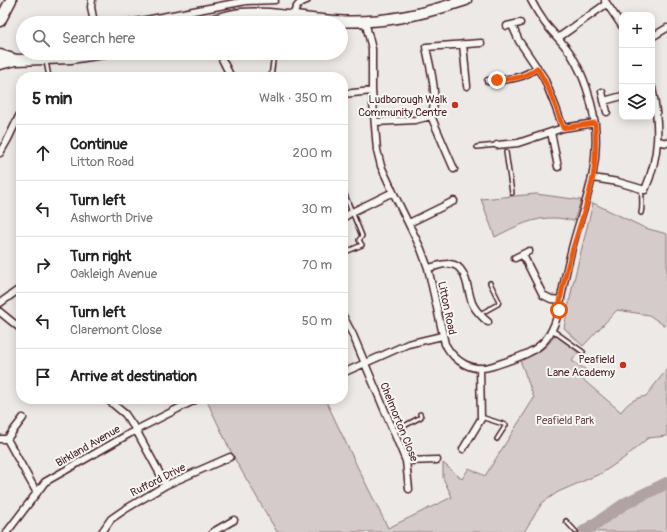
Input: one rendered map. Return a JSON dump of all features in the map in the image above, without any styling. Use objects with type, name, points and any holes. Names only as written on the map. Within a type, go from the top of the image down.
[{"type":"main road","points":[[0,21],[11,0]]},
{"type":"main road","points":[[348,21],[387,21],[415,15],[466,0]]},
{"type":"main road","points":[[231,16],[240,14],[275,16]]},
{"type":"main road","points":[[0,56],[16,60],[45,60]]},
{"type":"main road","points":[[0,64],[16,60]]},
{"type":"street","points":[[92,0],[91,6],[93,16]]},
{"type":"street","points":[[165,16],[246,0],[275,0]]},
{"type":"street","points":[[294,16],[297,6],[306,0]]},
{"type":"street","points":[[463,449],[481,419],[480,368],[489,367],[539,347],[546,339],[557,321],[571,250],[593,178],[596,149],[595,123],[587,90],[581,73],[572,56],[546,24],[531,0]]},
{"type":"street","points":[[558,38],[605,2],[619,22]]},
{"type":"street","name":"Litton Road","points":[[365,21],[372,49],[372,91],[381,166],[421,249],[428,268],[445,344],[450,353],[456,359],[472,367],[480,368]]},
{"type":"street","points":[[520,23],[509,26],[544,78],[563,128]]},
{"type":"street","points":[[655,35],[667,28]]},
{"type":"street","points":[[454,169],[431,116],[434,108],[431,69],[426,47],[481,43]]},
{"type":"street","points":[[463,44],[467,86]]},
{"type":"street","points":[[222,60],[228,72]]},
{"type":"street","points":[[488,81],[522,77],[537,68]]},
{"type":"street","points":[[496,73],[497,80]]},
{"type":"street","points":[[348,93],[372,91]]},
{"type":"street","points":[[602,92],[607,112]]},
{"type":"street","points":[[604,101],[619,97]]},
{"type":"street","points":[[593,178],[618,182],[644,190],[650,179],[658,141],[657,109],[655,101]]},
{"type":"street","points":[[375,122],[415,120],[431,116]]},
{"type":"street","points":[[0,153],[16,122]]},
{"type":"street","points":[[497,145],[518,143],[563,128],[595,123]]},
{"type":"street","points":[[551,132],[560,159],[558,167]]},
{"type":"street","points":[[658,141],[667,143]]},
{"type":"street","points":[[505,145],[506,152]]},
{"type":"street","points":[[348,215],[393,192]]},
{"type":"street","points":[[409,223],[454,201]]},
{"type":"street","points":[[515,258],[530,251]]},
{"type":"street","points":[[523,255],[543,295],[551,299],[560,300]]},
{"type":"street","points":[[428,268],[449,264],[460,268],[464,274],[473,305],[488,322]]},
{"type":"street","points":[[0,303],[16,292]]},
{"type":"street","points":[[0,312],[16,325]]},
{"type":"street","name":"Chelmorton Close","points":[[348,326],[406,462],[409,489]]},
{"type":"street","points":[[348,371],[408,344],[442,336]]},
{"type":"street","points":[[113,404],[125,414],[136,430],[166,485]]},
{"type":"street","name":"Birkland Avenue","points":[[7,532],[45,482],[136,430],[187,404]]},
{"type":"street","points":[[23,418],[3,439],[37,493]]},
{"type":"street","name":"Rufford Drive","points":[[102,532],[111,519],[166,485],[230,458]]},
{"type":"street","points":[[406,462],[436,460]]},
{"type":"street","points":[[213,532],[234,520]]},
{"type":"lane","points":[[45,60],[48,72]]},
{"type":"lane","points":[[272,72],[273,60]]},
{"type":"lane","points":[[477,147],[497,145]]},
{"type":"lane","points":[[506,152],[512,193]]},
{"type":"lane","points":[[641,213],[641,201],[644,190]]},
{"type":"lane","points":[[348,202],[362,236],[359,240],[362,245],[348,251]]},
{"type":"lane","points":[[480,314],[498,304],[499,301],[490,283]]},
{"type":"lane","points":[[552,329],[583,352]]},
{"type":"lane","points":[[393,432],[422,417],[420,414]]},
{"type":"lane","points":[[481,417],[506,425],[497,439]]},
{"type":"lane","points":[[566,521],[576,532]]},
{"type":"green space","points":[[536,194],[581,200],[574,221],[558,218],[539,219],[517,226],[495,237],[481,199]]},
{"type":"green space","points":[[593,203],[645,228],[667,234],[667,324],[665,326],[649,315],[617,310],[583,346],[564,328]]},
{"type":"green space","name":"Peafield Park","points":[[555,335],[578,352],[572,361],[585,369],[580,377],[621,412],[632,401],[646,396],[667,369],[667,436],[648,438],[624,458],[602,473],[558,492],[542,503],[524,532],[277,532],[233,456],[208,404],[327,404],[388,528],[452,497],[443,478],[443,463],[462,479],[469,468],[485,476],[534,398],[520,360],[540,351],[552,340]]},
{"type":"green space","points":[[667,488],[667,532],[590,532],[626,509]]},
{"type":"waterway","points":[[583,532],[626,503],[667,483]]},
{"type":"place","name":"Ludborough Walk Community Centre","points":[[455,105]]},
{"type":"place","name":"Peafield Lane Academy","points":[[623,365]]},
{"type":"route","points":[[497,80],[522,77],[537,68],[544,78],[563,128],[595,123],[596,149],[593,178],[571,250],[559,310]]}]
